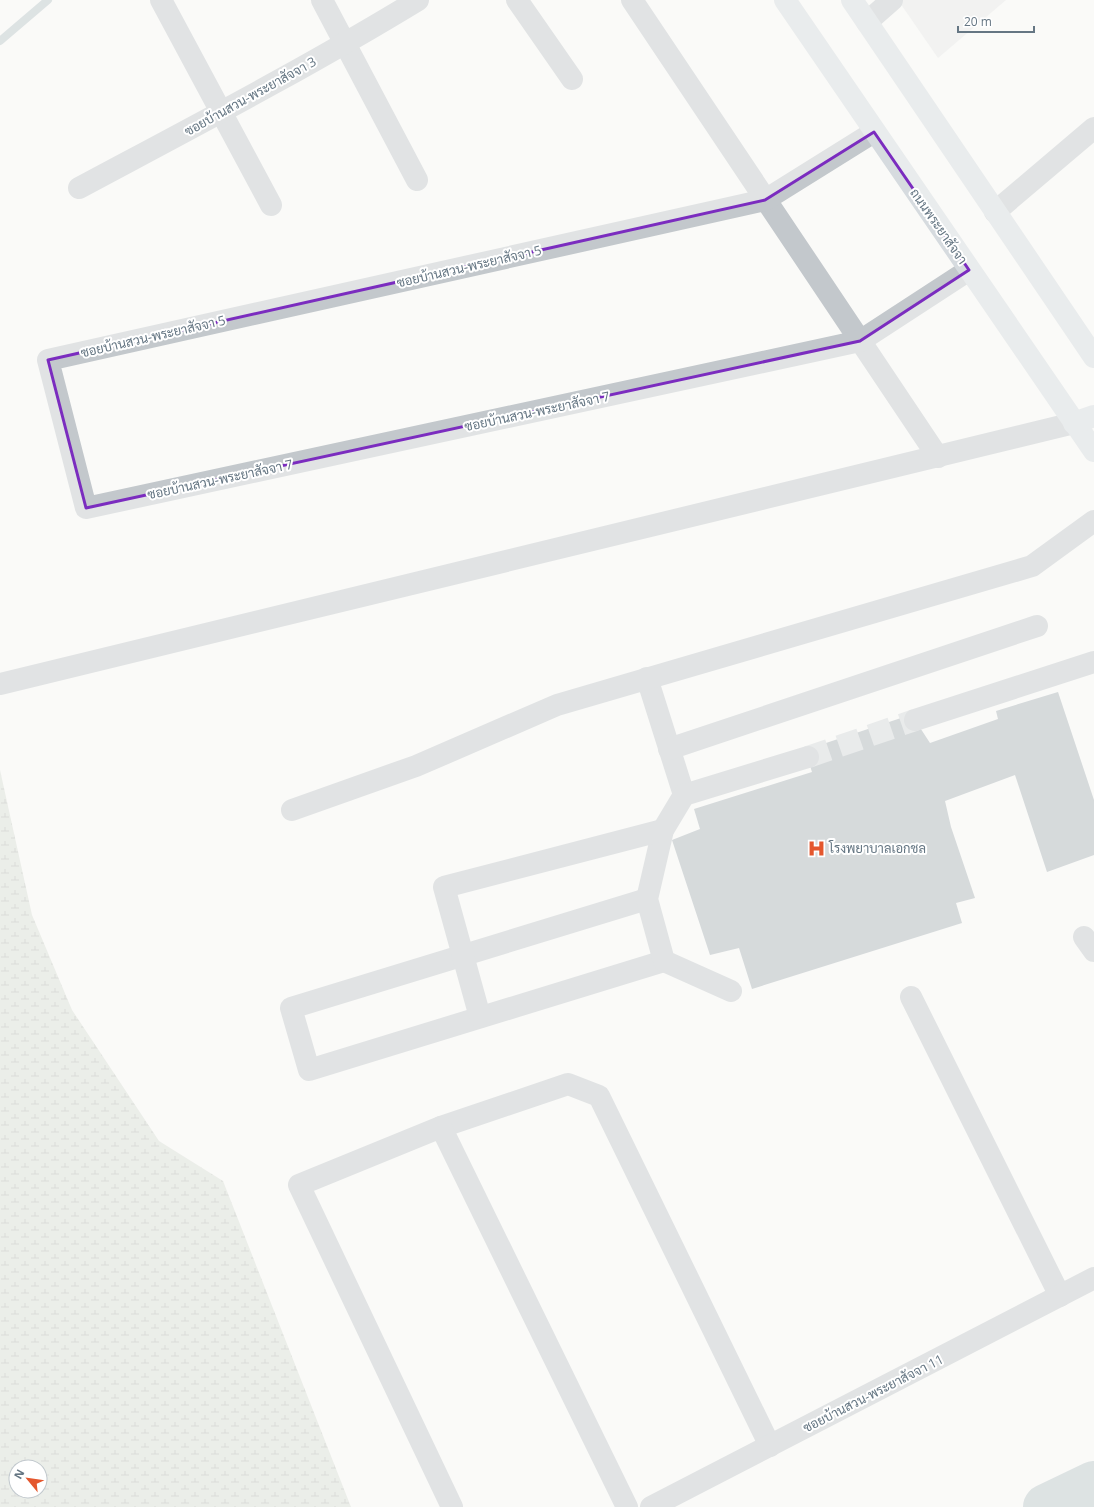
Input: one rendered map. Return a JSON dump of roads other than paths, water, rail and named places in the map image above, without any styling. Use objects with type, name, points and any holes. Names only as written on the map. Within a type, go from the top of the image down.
[{"type":"main road","name":"ถนนพระยาสัจจา","points":[[785,0],[969,270],[1084,419],[1094,451]]},
{"type":"main road","points":[[852,0],[1094,357]]},
{"type":"street","points":[[161,0],[220,113],[271,205]]},
{"type":"street","points":[[322,0],[417,180]]},
{"type":"street","name":"ซอยบ้านสวน-พระยาสัจจา 3","points":[[79,188],[346,44],[418,0]]},
{"type":"street","points":[[517,0],[572,79]]},
{"type":"street","points":[[632,0],[938,457]]},
{"type":"street","points":[[867,22],[892,0]]},
{"type":"street","points":[[995,212],[1094,128]]},
{"type":"street","name":"ซอยบ้านสวน-พระยาสัจจา 5","points":[[86,508],[48,360],[765,200],[874,132]]},
{"type":"street","name":"ซอยบ้านสวน-พระยาสัจจา 7","points":[[86,508],[860,341],[969,270]]},
{"type":"street","points":[[0,684],[938,457],[1084,419]]},
{"type":"street","points":[[292,810],[416,766],[556,705],[1032,566],[1094,521]]},
{"type":"street","points":[[670,749],[1037,626]]},
{"type":"street","points":[[915,720],[1094,662]]},
{"type":"street","points":[[647,678],[684,795]]},
{"type":"street","points":[[664,961],[647,899],[663,830],[684,795],[808,757]]},
{"type":"street","points":[[480,1017],[444,887],[663,830]]},
{"type":"street","points":[[647,899],[291,1008],[309,1070],[664,961],[731,991]]},
{"type":"street","points":[[911,997],[1060,1296]]},
{"type":"street","points":[[452,1507],[299,1185],[441,1127],[568,1084],[599,1096],[770,1446]]},
{"type":"street","points":[[441,1127],[627,1507]]},
{"type":"street","name":"ซอยบ้านสวน-พระยาสัจจา 11","points":[[652,1507],[1094,1278]]},
{"type":"waterway","points":[[0,41],[48,0]]},
{"type":"waterway","points":[[1046,1507],[1094,1484]]},
{"type":"tunnel","points":[[808,757],[915,720]]},
{"type":"place","name":"โรงพยาบาลเอกชล","points":[[816,848]]}]
